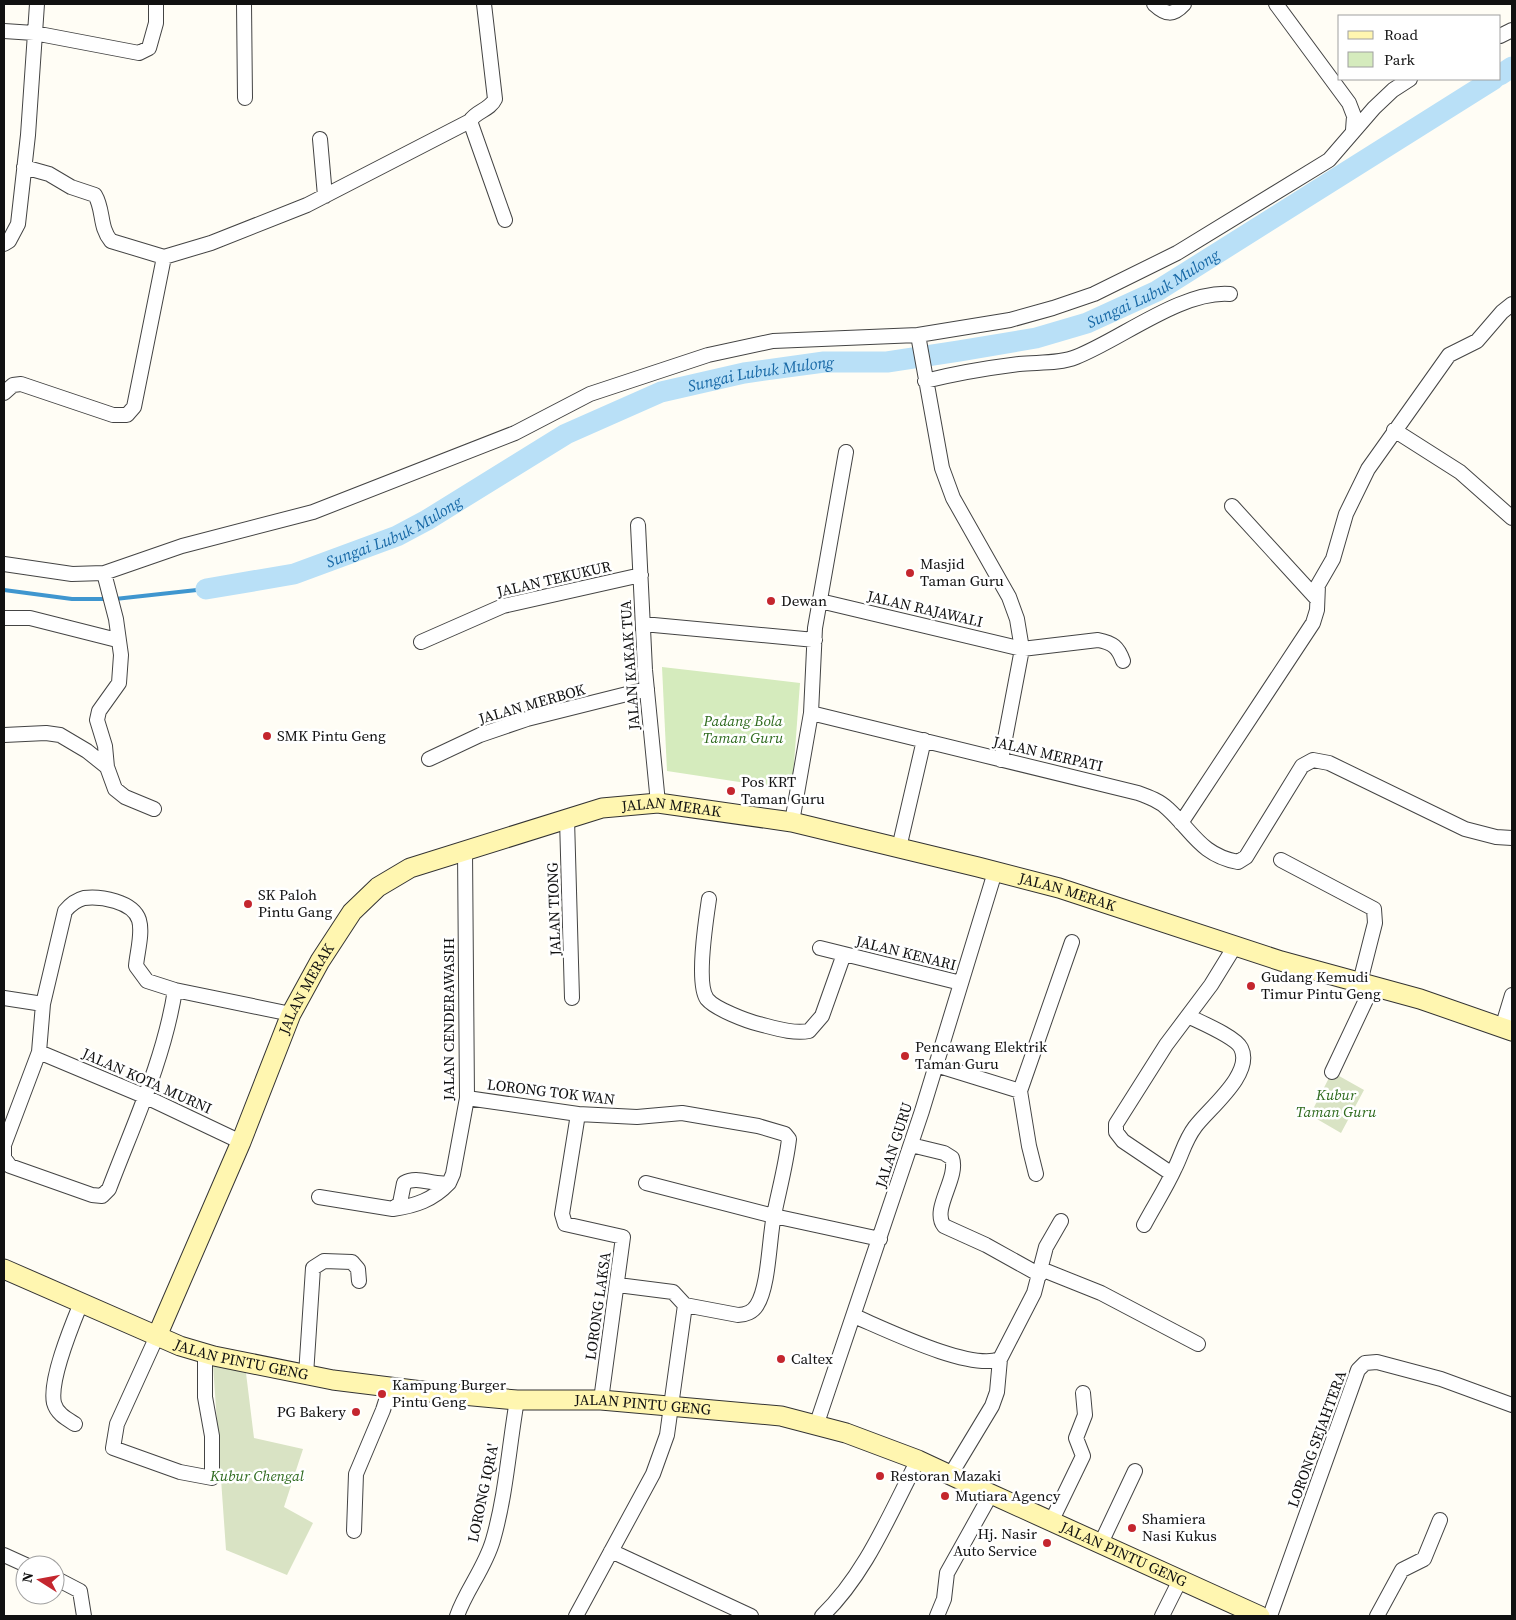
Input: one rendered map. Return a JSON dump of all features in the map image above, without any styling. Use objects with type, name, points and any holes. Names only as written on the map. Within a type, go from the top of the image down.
[{"type":"street","points":[[4,244],[9,241],[18,224],[37,4]]},
{"type":"street","points":[[4,31],[34,33],[139,54],[149,48],[153,38],[156,4]]},
{"type":"street","points":[[244,4],[244,98]]},
{"type":"street","points":[[24,167],[49,174],[71,187],[95,195],[99,201],[101,225],[111,241],[117,245],[164,257],[251,228],[325,196],[470,121],[473,116],[488,108],[495,99],[484,4]]},
{"type":"street","points":[[1154,4],[1164,13],[1171,14],[1177,12],[1184,4]]},
{"type":"street","points":[[1276,4],[1349,103],[1354,116],[1352,130]]},
{"type":"street","points":[[4,564],[106,580],[182,546],[313,512],[515,433],[590,394],[708,355],[773,341],[919,337],[1010,320],[1094,294],[1178,253],[1329,160],[1341,147],[1352,130],[1393,90],[1408,80]]},
{"type":"street","points":[[470,121],[505,220]]},
{"type":"street","points":[[320,139],[325,196]]},
{"type":"street","points":[[4,393],[13,385],[21,384],[112,415],[127,415],[134,407],[164,257]]},
{"type":"street","points":[[925,377],[990,367],[1074,358],[1133,327],[1202,296],[1218,293],[1230,294]]},
{"type":"street","points":[[1181,822],[1313,623],[1318,585],[1333,559],[1346,514],[1368,470],[1394,430],[1449,355],[1477,341],[1502,312],[1512,304]]},
{"type":"street","points":[[919,337],[942,468],[953,498],[1009,597],[1017,619],[1022,649],[1001,760]]},
{"type":"street","points":[[1394,430],[1460,472],[1512,518]]},
{"type":"street","points":[[792,822],[811,713],[814,640],[846,452]]},
{"type":"street","points":[[1232,506],[1317,598]]},
{"type":"street","name":"JALAN KAKAK TUA","points":[[638,525],[647,689],[658,803]]},
{"type":"street","name":"JALAN TEKUKUR","points":[[421,642],[503,606],[641,575]]},
{"type":"street","points":[[106,580],[116,619],[120,655],[119,683],[99,711],[97,720],[105,746],[107,766],[115,789],[125,797],[154,809]]},
{"type":"street","name":"JALAN RAJAWALI","points":[[820,601],[1022,649]]},
{"type":"street","points":[[4,618],[30,618],[117,640]]},
{"type":"street","points":[[643,624],[814,640]]},
{"type":"street","points":[[1022,649],[1098,640],[1116,646],[1123,661]]},
{"type":"street","name":"JALAN MERBOK","points":[[429,759],[480,735],[527,719],[647,689]]},
{"type":"street","name":"JALAN MERPATI","points":[[811,713],[1138,793],[1152,798],[1167,808],[1197,841],[1213,854],[1226,860],[1238,862],[1246,857],[1302,766],[1313,760],[1329,763],[1465,829],[1496,837],[1512,838]]},
{"type":"street","points":[[4,735],[46,733],[60,735],[87,751],[107,766]]},
{"type":"street","points":[[899,848],[924,740]]},
{"type":"street","name":"JALAN MERAK","points":[[157,1336],[241,1142],[291,1014],[335,937],[352,912],[370,894],[410,868],[534,827],[602,808],[658,803],[792,822],[899,848],[1059,888],[1281,961],[1366,983],[1507,1029]]},
{"type":"street","name":"JALAN TIONG","points":[[567,819],[572,998]]},
{"type":"street","name":"JALAN CENDERAWASIH","points":[[449,1183],[455,1162],[467,1098],[465,851]]},
{"type":"street","points":[[1281,860],[1374,909],[1375,923],[1366,983],[1332,1072]]},
{"type":"street","name":"JALAN GURU","points":[[816,1426],[911,1145],[995,872]]},
{"type":"street","points":[[175,990],[171,1018],[156,1073],[144,1096],[109,1189],[102,1196],[92,1196],[10,1166],[4,1158],[4,1145],[39,1052],[43,1004],[65,911],[72,903],[83,898],[121,903],[129,908],[139,920],[136,966],[139,973],[147,981],[175,990],[291,1014]]},
{"type":"street","name":"JALAN KENARI","points":[[709,900],[704,938],[702,983],[706,998],[714,1005],[749,1022],[783,1030],[809,1031],[822,1016],[844,954]]},
{"type":"street","points":[[1036,1174],[1029,1146],[1020,1091],[1072,942]]},
{"type":"street","points":[[1172,1174],[1124,1141],[1115,1128],[1118,1119],[1166,1045],[1235,946]]},
{"type":"street","name":"JALAN KENARI","points":[[820,948],[961,983]]},
{"type":"street","points":[[1507,1029],[1512,996]]},
{"type":"street","points":[[4,998],[43,1004]]},
{"type":"street","points":[[1144,1226],[1172,1174],[1187,1139],[1200,1121],[1228,1091],[1236,1079],[1243,1058],[1241,1047],[1234,1041],[1188,1016]]},
{"type":"street","name":"JALAN KOTA MURNI","points":[[39,1052],[144,1096],[241,1142]]},
{"type":"street","points":[[936,1065],[1020,1091]]},
{"type":"street","name":"LORONG TOK WAN","points":[[467,1098],[578,1114],[637,1117],[682,1112],[758,1126],[785,1134],[789,1140],[788,1154],[774,1216]]},
{"type":"street","name":"LORONG LAKSA","points":[[578,1114],[562,1214],[566,1224],[623,1237],[601,1400]]},
{"type":"street","points":[[911,1145],[944,1153],[952,1158],[953,1168],[941,1214],[944,1226],[1040,1272],[1101,1293],[1198,1344]]},
{"type":"street","points":[[393,1209],[400,1203],[404,1183],[410,1180],[418,1179],[440,1185],[449,1183]]},
{"type":"street","points":[[319,1197],[393,1209],[421,1203],[440,1192],[449,1183]]},
{"type":"street","points":[[646,1183],[774,1216],[880,1239]]},
{"type":"street","points":[[618,1285],[673,1292],[685,1305],[745,1315],[756,1306],[763,1293],[774,1216]]},
{"type":"street","points":[[951,1474],[992,1406],[997,1392],[996,1360],[1034,1293],[1046,1247],[1061,1221]]},
{"type":"street","points":[[306,1375],[313,1268],[324,1261],[352,1262],[358,1269],[359,1281]]},
{"type":"street","name":"JALAN PINTU GENG","points":[[4,1270],[180,1346],[205,1354],[306,1375],[390,1388],[517,1400],[601,1400],[781,1416],[846,1433],[951,1474],[1260,1616]]},
{"type":"street","points":[[75,1424],[60,1415],[54,1404],[54,1390],[66,1340],[81,1303]]},
{"type":"street","points":[[576,1616],[653,1474],[662,1452],[667,1435],[685,1305]]},
{"type":"street","points":[[854,1316],[923,1345],[969,1360],[996,1360]]},
{"type":"street","points":[[157,1336],[117,1424],[114,1448],[180,1472],[212,1478],[212,1436],[205,1397],[205,1354]]},
{"type":"street","name":"LORONG SEJAHTERA","points":[[1270,1616],[1358,1370],[1365,1363],[1377,1362],[1441,1379],[1512,1405]]},
{"type":"street","points":[[354,1531],[356,1474],[383,1410],[390,1388]]},
{"type":"street","points":[[1052,1520],[1083,1456],[1076,1438],[1085,1415],[1082,1393]]},
{"type":"street","name":"LORONG IQRA'","points":[[457,1616],[463,1597],[478,1574],[492,1541],[517,1400]]},
{"type":"street","points":[[822,1616],[842,1597],[851,1583],[918,1460]]},
{"type":"street","points":[[1101,1544],[1135,1471]]},
{"type":"street","points":[[937,1616],[944,1600],[946,1575],[991,1494]]},
{"type":"street","points":[[1377,1616],[1402,1570],[1424,1559],[1440,1520]]},
{"type":"street","points":[[611,1551],[751,1616]]},
{"type":"street","points":[[1162,1616],[1180,1580]]},
{"type":"street","points":[[65,1583],[80,1591],[84,1616]]},
{"type":"green space","name":"Padang Bola Taman Guru","points":[[662,667],[800,683],[792,790],[667,771]]},
{"type":"green space","name":"Kubur Taman Guru","points":[[1332,1072],[1364,1090],[1341,1133],[1310,1115]]},
{"type":"green space","name":"Kubur Chengal","points":[[213,1365],[246,1373],[254,1438],[303,1449],[284,1507],[313,1523],[287,1575],[226,1550]]},
{"type":"waterway","name":"Sungai Lubuk Mulong","points":[[1501,74],[1512,67]]},
{"type":"waterway","name":"Sungai Lubuk Mulong","points":[[206,589],[294,574],[397,536],[427,520],[566,434],[661,392],[744,373],[824,362],[887,362],[959,351],[1036,338],[1087,323],[1157,291],[1492,80]]},
{"type":"waterway","name":"Sungai Lubuk Mulong","points":[[115,599],[206,589]]},
{"type":"waterway","name":"Sungai Lubuk Mulong","points":[[4,590],[72,599],[108,599]]},
{"type":"place","name":"Masjid Taman Guru","points":[[910,573]]},
{"type":"place","name":"Dewan","points":[[771,601]]},
{"type":"place","name":"SMK Pintu Geng","points":[[267,736]]},
{"type":"place","name":"Pos KRT Taman Guru","points":[[731,791]]},
{"type":"place","name":"SK Paloh Pintu Gang","points":[[248,904]]},
{"type":"place","name":"Gudang Kemudi Timur Pintu Geng","points":[[1251,986]]},
{"type":"place","name":"Pencawang Elektrik Taman Guru","points":[[905,1056]]},
{"type":"place","name":"Caltex","points":[[781,1359]]},
{"type":"place","name":"Kampung Burger Pintu Geng","points":[[382,1394]]},
{"type":"place","name":"PG Bakery","points":[[356,1412]]},
{"type":"place","name":"Restoran Mazaki","points":[[880,1476]]},
{"type":"place","name":"Mutiara Agency","points":[[945,1496]]},
{"type":"place","name":"Shamiera Nasi Kukus","points":[[1132,1528]]},
{"type":"place","name":"Hj. Nasir Auto Service","points":[[1047,1543]]}]
